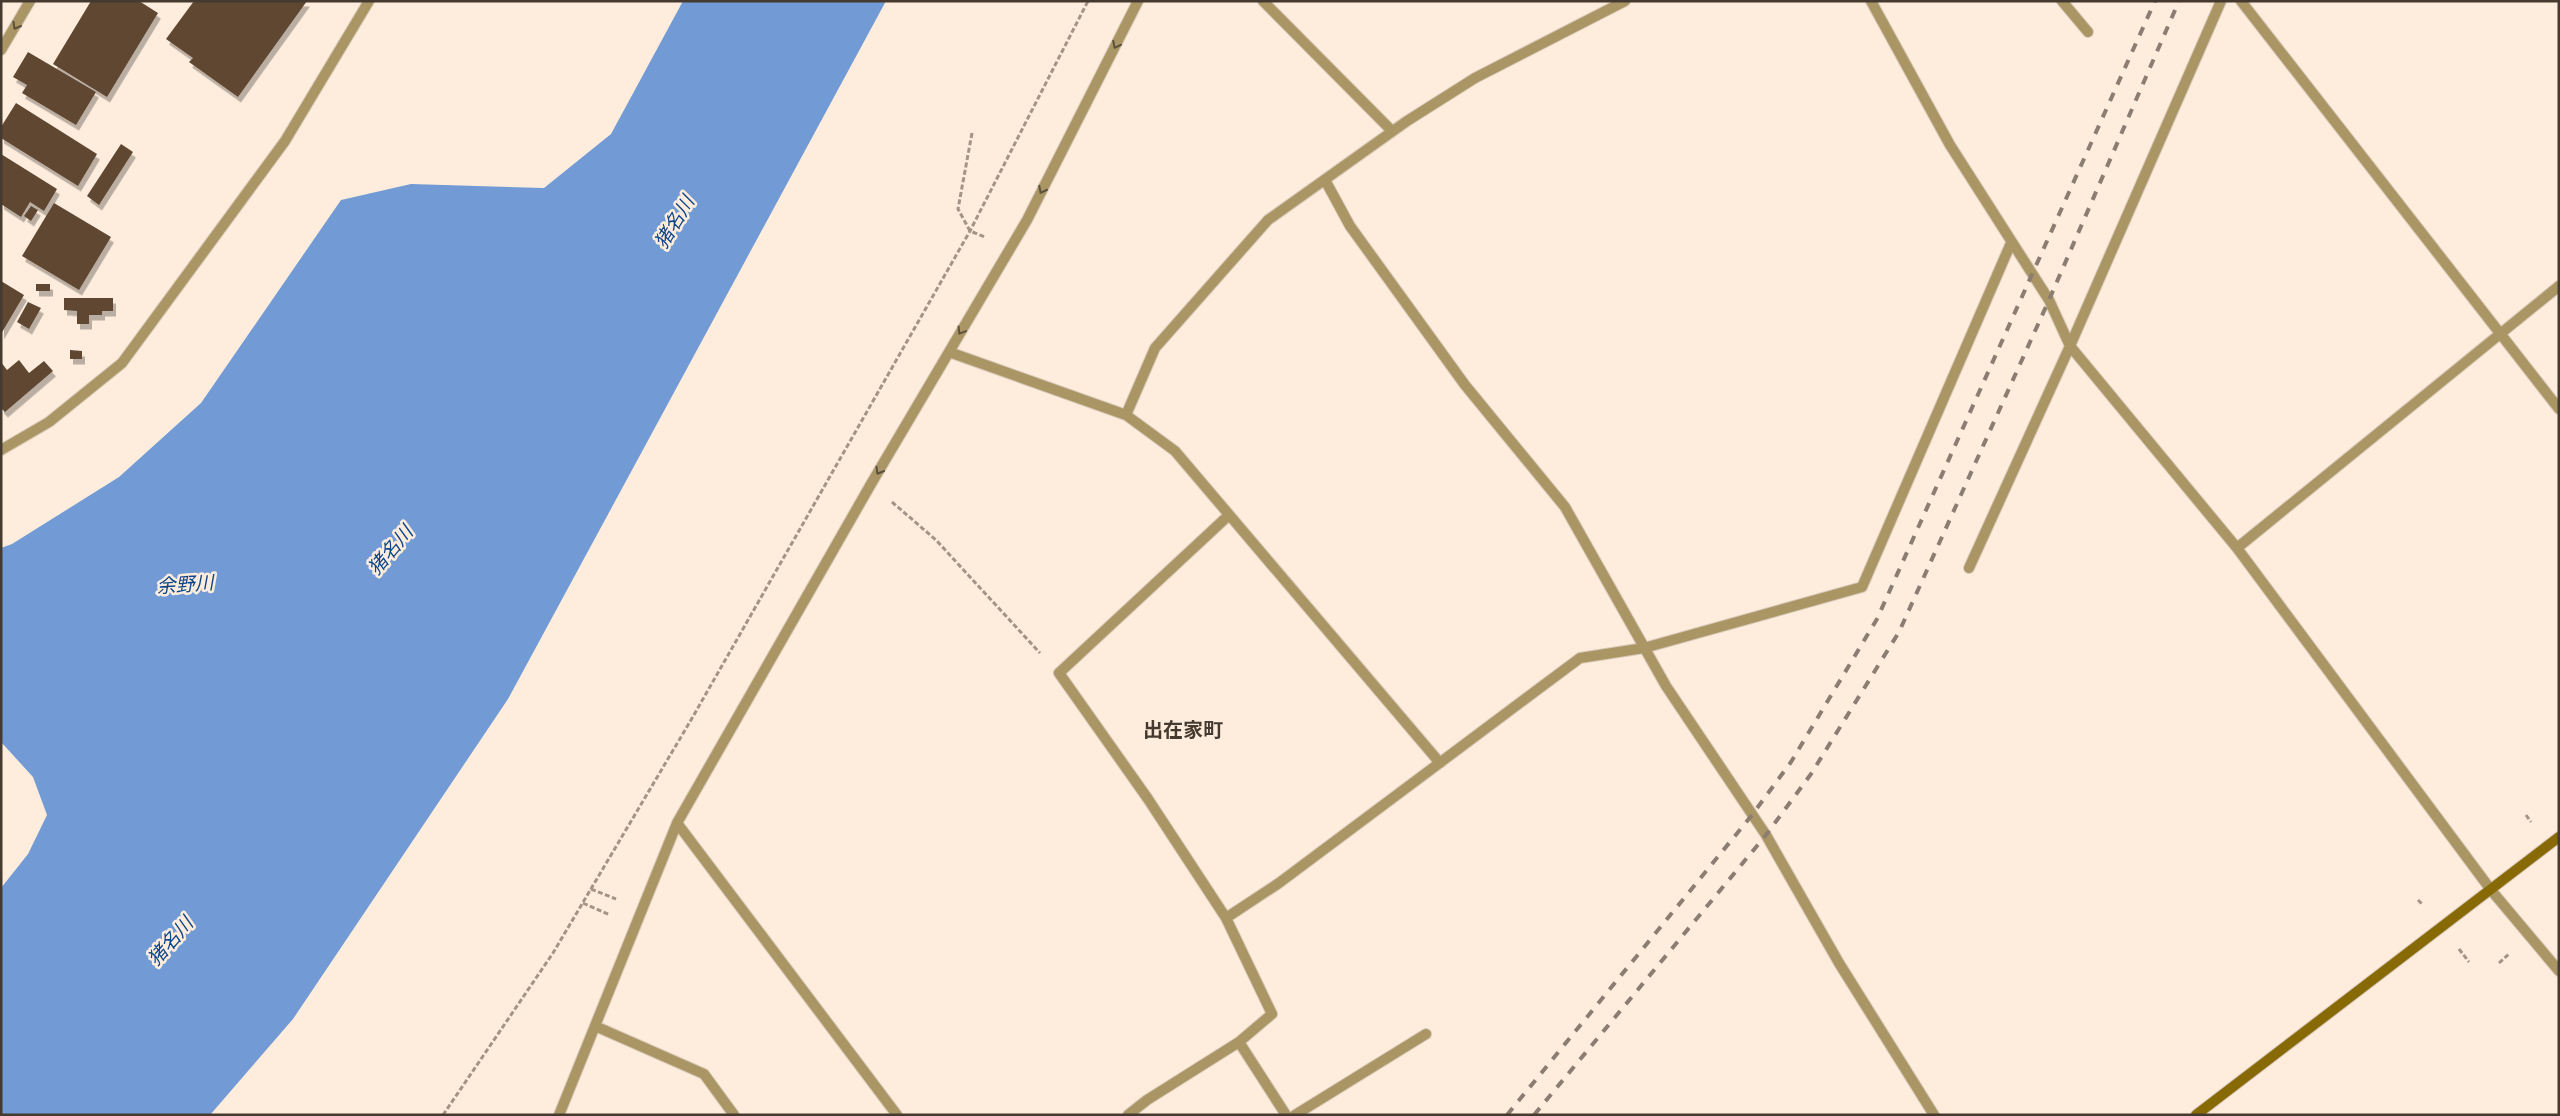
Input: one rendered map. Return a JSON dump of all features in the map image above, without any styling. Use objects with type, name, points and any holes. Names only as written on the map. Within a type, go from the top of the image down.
[{"type":"street","points":[[1,50],[30,1]]},
{"type":"street","points":[[1,450],[49,422],[122,363],[285,141],[369,1]]},
{"type":"street","points":[[559,1115],[677,823],[871,484],[1026,220],[1138,1]]},
{"type":"street","points":[[1263,1],[1392,131]]},
{"type":"street","points":[[1126,415],[1155,348],[1268,220],[1392,131],[1475,78],[1626,1]]},
{"type":"street","points":[[1870,1],[1950,144],[2011,243],[2049,300],[2070,346],[2237,548],[2491,890],[2559,971]]},
{"type":"street","points":[[2062,1],[2088,32]]},
{"type":"street","points":[[1969,568],[2070,346],[2221,1]]},
{"type":"street","points":[[2241,1],[2559,409]]},
{"type":"street","points":[[1325,180],[1350,226],[1465,385],[1565,507],[1666,686],[1766,835],[1840,963],[1934,1115]]},
{"type":"street","points":[[1226,918],[1279,883],[1580,658],[1644,648],[1862,587],[2011,243]]},
{"type":"street","points":[[2237,548],[2559,286]]},
{"type":"street","points":[[949,352],[1126,415],[1175,451],[1440,763]]},
{"type":"street","points":[[1128,1115],[1147,1100],[1239,1042],[1272,1014],[1226,918],[1148,799],[1059,673],[1229,515]]},
{"type":"street","points":[[677,823],[897,1115]]},
{"type":"street","points":[[2196,1115],[2559,837]]},
{"type":"street","points":[[595,1026],[704,1074],[734,1115]]},
{"type":"street","points":[[1294,1115],[1426,1034]]},
{"type":"street","points":[[1239,1042],[1286,1115]]},
{"type":"path","points":[[443,1115],[563,936],[691,720],[970,231],[1088,1]]},
{"type":"path","points":[[970,231],[958,208],[972,133]]},
{"type":"path","points":[[871,484],[936,540],[1059,673]]},
{"type":"water","points":[[683,1],[886,1],[508,699],[293,1019],[210,1115],[1,1115],[1,888],[28,854],[47,815],[33,777],[1,742],[1,548],[12,544],[119,477],[201,403],[341,200],[411,184],[544,188],[611,134]]},
{"type":"building","points":[[91,1],[139,1],[158,13],[107,97],[53,64]]},
{"type":"building","points":[[194,1],[307,1],[238,97],[189,62],[193,58],[166,39]]},
{"type":"building","points":[[28,52],[96,92],[76,125],[22,93],[27,85],[13,77]]},
{"type":"building","points":[[16,103],[97,154],[78,186],[1,138],[1,127]]},
{"type":"building","points":[[121,144],[133,152],[99,205],[87,196]]},
{"type":"building","points":[[1,154],[57,189],[44,211],[30,202],[21,217],[1,204]]},
{"type":"building","points":[[54,203],[111,237],[79,290],[22,256]]},
{"type":"building","points":[[31,206],[38,210],[31,221],[24,216]]},
{"type":"building","points":[[1,281],[24,295],[1,334]]},
{"type":"building","points":[[36,284],[50,284],[50,291],[36,291]]},
{"type":"building","points":[[64,298],[113,298],[113,311],[102,311],[102,315],[89,315],[89,324],[77,324],[77,311],[64,310]]},
{"type":"building","points":[[28,302],[41,308],[29,329],[17,322]]},
{"type":"building","points":[[70,350],[82,351],[82,359],[70,359]]},
{"type":"building","points":[[19,360],[29,373],[44,361],[53,371],[5,412],[1,408],[1,362],[7,370]]},
{"type":"railway","points":[[1507,1115],[1752,815],[1791,762],[1877,619],[2155,1]]},
{"type":"railway","points":[[1534,1115],[1766,835],[1811,774],[1899,632],[2049,300],[2179,1]]},
{"type":"district","name":"出在家町","points":[[1183,730]]},
{"type":"water label","name":"猪名川","points":[[674,222]]},
{"type":"water label","name":"猪名川","points":[[390,550]]},
{"type":"water label","name":"余野川","points":[[185,584]]},
{"type":"water label","name":"猪名川","points":[[170,941]]}]
